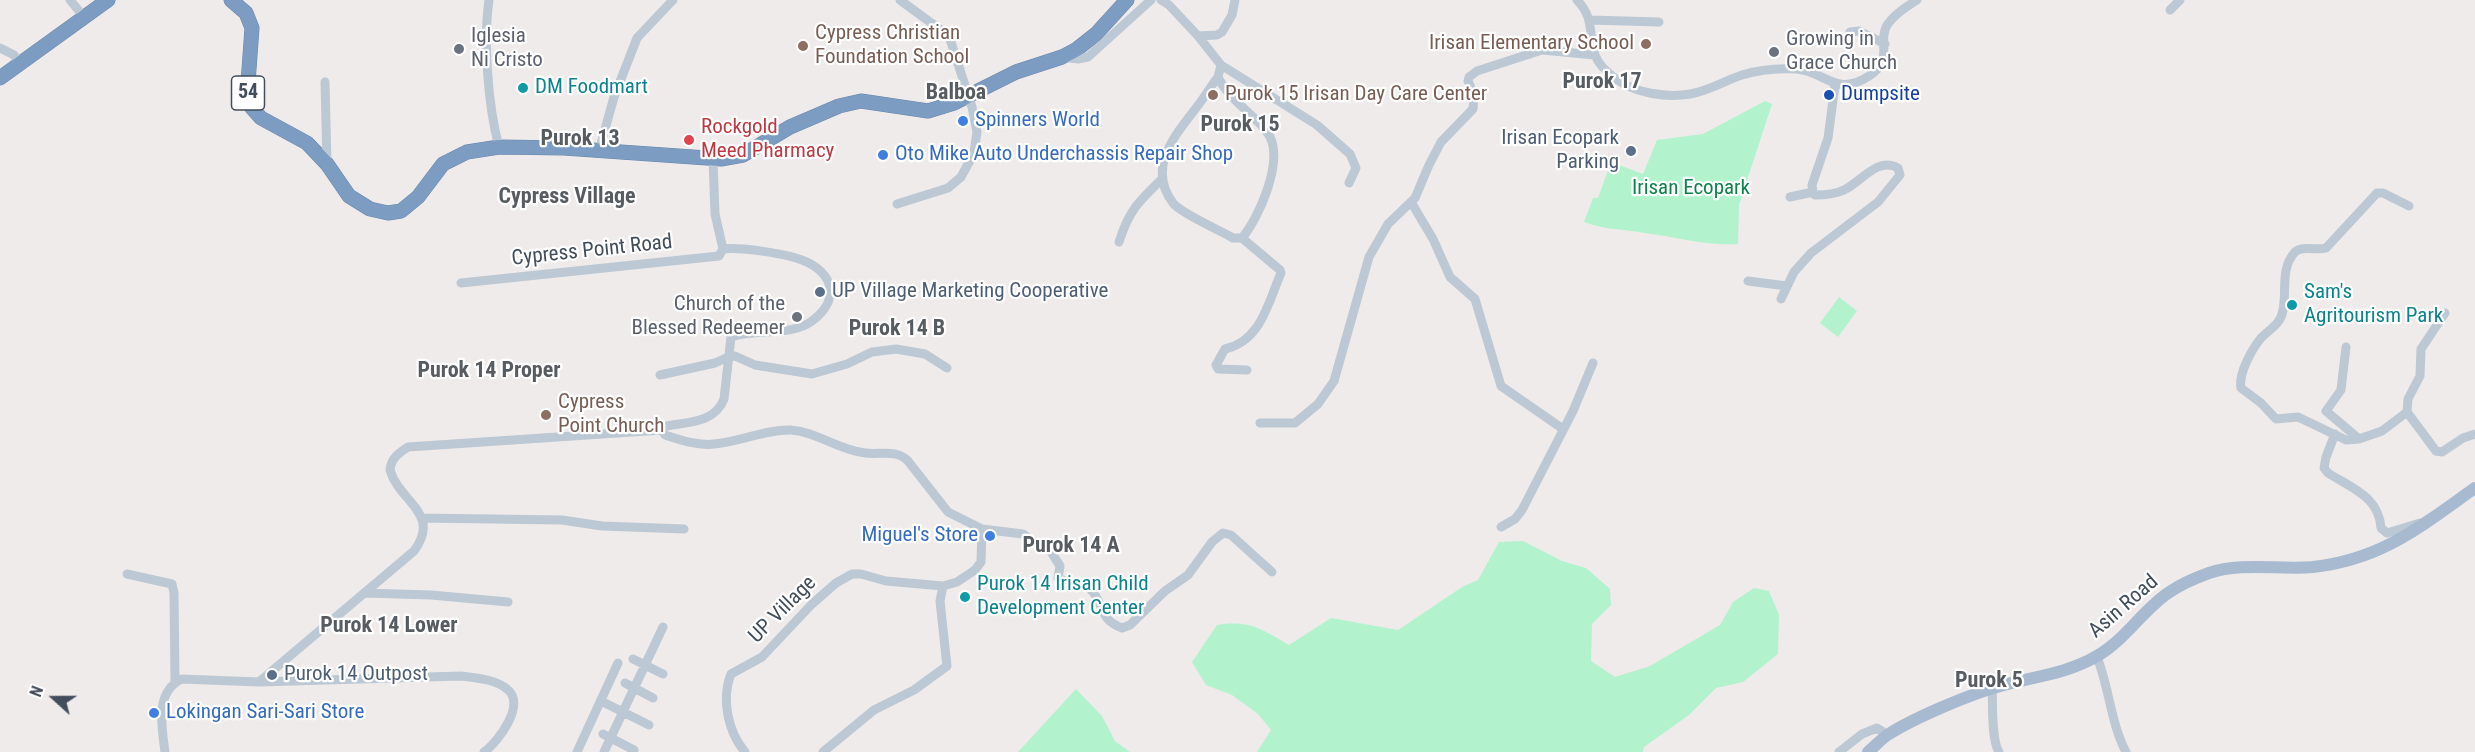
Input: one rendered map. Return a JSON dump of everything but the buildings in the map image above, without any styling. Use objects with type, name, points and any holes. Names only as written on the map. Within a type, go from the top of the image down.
[{"type":"highway","points":[[0,78],[108,0]]},
{"type":"highway","name":"54","points":[[231,0],[246,13],[252,28],[248,83],[248,98],[252,108],[261,117],[307,143],[327,164],[349,196],[362,205],[379,212],[394,212],[405,208],[418,197],[443,164],[467,152],[500,147],[713,159],[743,155],[790,127],[839,106],[861,101],[928,111],[968,97],[1016,72],[1062,57],[1096,34],[1127,0]]},
{"type":"main road","name":"Asin Road","points":[[1868,752],[1888,735],[1992,688],[2057,673],[2097,657],[2115,644],[2167,594],[2187,582],[2212,572],[2238,568],[2315,567],[2348,561],[2396,543],[2475,488]]},
{"type":"street","points":[[70,0],[84,17]]},
{"type":"street","points":[[489,0],[487,24],[490,109],[500,147]]},
{"type":"street","points":[[599,151],[615,97],[637,39],[673,0]]},
{"type":"street","points":[[897,204],[948,188],[961,177],[976,142],[975,120],[949,36],[900,0]]},
{"type":"street","points":[[1062,57],[1078,59],[1088,57],[1151,0]]},
{"type":"street","points":[[1161,0],[1169,5],[1198,36],[1221,65],[1317,125],[1350,154],[1356,168],[1349,183]]},
{"type":"street","points":[[1198,36],[1217,35],[1222,32],[1232,15],[1235,0]]},
{"type":"street","points":[[1577,0],[1590,20],[1595,55],[1601,64],[1618,80],[1631,88],[1657,94],[1690,94],[1752,72],[1797,69],[1835,85],[1847,86],[1869,76],[1881,64],[1885,32],[1890,22],[1917,0]]},
{"type":"street","points":[[2170,10],[2181,0]]},
{"type":"street","points":[[1590,20],[1659,22]]},
{"type":"street","points":[[1850,32],[1859,31],[1885,44]]},
{"type":"street","points":[[0,48],[14,56],[20,64]]},
{"type":"street","points":[[1260,423],[1295,423],[1326,393],[1338,370],[1356,298],[1377,239],[1395,216],[1411,202],[1442,142],[1473,110],[1474,95],[1468,81],[1472,73],[1542,50],[1595,55]]},
{"type":"street","points":[[1221,65],[1218,77],[1171,141],[1164,156],[1162,178],[1173,204],[1233,238],[1242,238],[1280,270],[1281,273],[1258,328],[1236,347],[1225,349],[1216,365],[1218,369],[1247,370]]},
{"type":"street","points":[[1218,77],[1239,106],[1270,138],[1272,151],[1266,196],[1250,229],[1242,238]]},
{"type":"street","points":[[325,82],[327,164]]},
{"type":"street","points":[[1813,192],[1812,185],[1828,138],[1835,85]]},
{"type":"street","points":[[259,682],[414,551],[421,542],[424,528],[421,518],[391,475],[390,470],[397,455],[408,447],[662,430],[666,426],[707,418],[717,412],[724,399],[731,337],[788,329],[812,321],[830,300],[831,286],[827,278],[798,258],[740,249],[723,249],[715,214],[713,159]]},
{"type":"street","points":[[1780,299],[1794,272],[1811,253],[1878,202],[1900,176],[1900,171],[1896,166],[1887,164],[1871,170],[1845,190],[1827,195],[1815,195],[1813,192],[1790,197]]},
{"type":"street","points":[[1119,242],[1126,219],[1138,202],[1162,178]]},
{"type":"street","points":[[2407,412],[2382,431],[2360,439],[2346,440],[2298,417],[2276,419],[2261,403],[2241,388],[2240,380],[2259,341],[2282,316],[2285,273],[2294,254],[2299,249],[2320,250],[2331,245],[2377,193],[2409,206]]},
{"type":"street","points":[[1411,202],[1433,239],[1450,277],[1475,299],[1501,386],[1563,429]]},
{"type":"street","name":"Cypress Point Road","points":[[461,283],[719,256],[723,249]]},
{"type":"street","points":[[1748,281],[1787,286]]},
{"type":"street","points":[[2445,313],[2421,349],[2420,376],[2408,399],[2407,412],[2436,451],[2442,452],[2463,438],[2475,434]]},
{"type":"street","points":[[2346,347],[2341,390],[2326,411],[2360,439]]},
{"type":"street","points":[[660,375],[715,363],[728,357],[742,358],[755,365],[812,374],[872,352],[896,349],[925,354],[947,368]]},
{"type":"street","points":[[1501,527],[1515,519],[1522,510],[1593,363]]},
{"type":"street","points":[[662,430],[665,435],[678,439],[714,444],[779,430],[793,430],[848,450],[873,453],[895,452],[902,455],[948,512],[982,529],[1023,534],[1034,542],[1048,547],[1060,566],[1058,578],[1079,583],[1092,590],[1106,619],[1122,628],[1130,625],[1165,591],[1188,575],[1212,542],[1223,533],[1231,535],[1272,572]]},
{"type":"street","points":[[2335,434],[2324,468],[2328,473],[2368,498],[2380,516],[2381,528],[2387,533],[2430,520]]},
{"type":"street","points":[[421,518],[562,520],[602,526],[684,529]]},
{"type":"street","name":"UP Village","points":[[745,752],[734,736],[728,717],[727,691],[731,674],[757,661],[770,651],[829,588],[852,574],[861,574],[886,582],[943,586],[957,582],[975,570],[981,562],[982,529]]},
{"type":"street","points":[[127,574],[172,584],[175,682]]},
{"type":"street","points":[[823,752],[874,710],[914,690],[947,666],[940,601],[943,586]]},
{"type":"street","points":[[365,593],[431,595],[508,602]]},
{"type":"street","points":[[604,752],[607,736],[623,712],[630,686],[645,665],[663,627]]},
{"type":"street","points":[[2097,657],[2108,688],[2121,742],[2126,752]]},
{"type":"street","points":[[633,659],[663,674]]},
{"type":"street","points":[[577,752],[618,663]]},
{"type":"street","points":[[165,752],[162,724],[163,704],[166,692],[175,682],[182,679],[259,682],[461,676],[494,683],[507,688],[513,695],[514,703],[506,728],[497,741],[483,752]]},
{"type":"street","points":[[630,686],[653,698]]},
{"type":"street","points":[[1992,688],[1995,751]]},
{"type":"street","points":[[601,701],[649,725]]},
{"type":"street","points":[[1839,752],[1868,731],[1877,728],[1888,735]]},
{"type":"street","points":[[607,736],[634,750]]},
{"type":"green space","name":"Irisan Ecopark","points":[[1765,101],[1772,104],[1739,205],[1738,244],[1703,242],[1607,228],[1584,222],[1593,198],[1598,198],[1611,162],[1643,174],[1657,140],[1703,134]]},
{"type":"green space","points":[[1839,297],[1857,311],[1838,337],[1820,323]]},
{"type":"green space","points":[[1523,541],[1562,561],[1586,568],[1610,589],[1611,605],[1592,624],[1591,661],[1615,677],[1650,666],[1720,625],[1733,602],[1754,588],[1769,591],[1779,615],[1778,654],[1743,682],[1716,688],[1689,715],[1644,747],[1643,752],[1257,752],[1271,730],[1258,714],[1232,695],[1206,685],[1192,662],[1217,625],[1238,624],[1255,627],[1289,645],[1331,618],[1398,630],[1462,587],[1478,580],[1499,542]]},
{"type":"green space","points":[[1076,689],[1102,716],[1115,741],[1130,752],[1018,752]]},
{"type":"place","name":"Irisan Elementary School","points":[[1646,44]]},
{"type":"place","name":"Cypress Christian Foundation School","points":[[803,46]]},
{"type":"place","name":"Iglesia Ni Cristo","points":[[459,49]]},
{"type":"place","name":"Growing in Grace Church","points":[[1774,52]]},
{"type":"place","name":"DM Foodmart","points":[[523,88]]},
{"type":"place","name":"Purok 15 Irisan Day Care Center","points":[[1213,95]]},
{"type":"place","name":"Dumpsite","points":[[1829,95]]},
{"type":"place","name":"Spinners World","points":[[963,121]]},
{"type":"place","name":"Rockgold Meed Pharmacy","points":[[689,140]]},
{"type":"place","name":"Irisan Ecopark Parking","points":[[1631,151]]},
{"type":"place","name":"Oto Mike Auto Underchassis Repair Shop","points":[[883,155]]},
{"type":"place","name":"UP Village Marketing Cooperative","points":[[820,292]]},
{"type":"place","name":"Sam's Agritourism Park","points":[[2292,305]]},
{"type":"place","name":"Church of the Blessed Redeemer","points":[[797,317]]},
{"type":"place","name":"Cypress Point Church","points":[[546,415]]},
{"type":"place","name":"Miguel's Store","points":[[990,536]]},
{"type":"place","name":"Purok 14 Irisan Child Development Center","points":[[965,597]]},
{"type":"place","name":"Purok 14 Outpost","points":[[272,675]]},
{"type":"place","name":"Lokingan Sari-Sari Store","points":[[154,713]]},
{"type":"district","name":"Purok 17","points":[[1602,82]]},
{"type":"district","name":"Balboa","points":[[956,93]]},
{"type":"district","name":"Purok 15","points":[[1240,125]]},
{"type":"district","name":"Purok 13","points":[[580,139]]},
{"type":"district","name":"Cypress Village","points":[[567,197]]},
{"type":"district","name":"Purok 14 B","points":[[897,329]]},
{"type":"district","name":"Purok 14 Proper","points":[[489,371]]},
{"type":"district","name":"Purok 14 A","points":[[1071,546]]},
{"type":"district","name":"Purok 14 Lower","points":[[389,626]]},
{"type":"district","name":"Purok 5","points":[[1989,681]]}]
